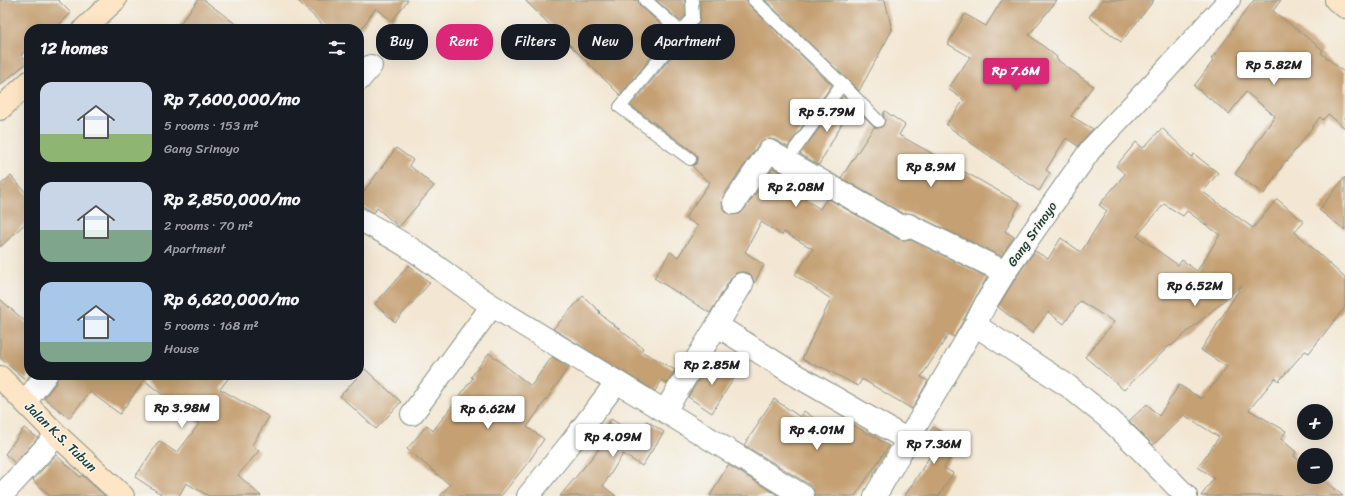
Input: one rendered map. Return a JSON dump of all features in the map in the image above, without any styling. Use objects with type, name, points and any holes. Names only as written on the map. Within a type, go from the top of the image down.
[{"type":"street","points":[[89,24],[115,0]]},
{"type":"street","name":"Gang Srinoyo","points":[[875,496],[1005,272],[1091,149],[1165,71],[1228,0]]},
{"type":"street","points":[[1336,0],[1345,7]]},
{"type":"street","points":[[0,110],[24,87]]},
{"type":"street","points":[[734,203],[769,151],[904,228],[908,225],[1005,272]]},
{"type":"street","points":[[364,222],[388,234],[492,306],[803,496]]},
{"type":"street","points":[[665,411],[718,326],[742,284]]},
{"type":"street","points":[[412,414],[492,306]]},
{"type":"street","points":[[975,325],[1074,390],[1108,418],[1136,444],[1186,496]]},
{"type":"street","points":[[718,326],[792,373],[908,440]]},
{"type":"street","name":"Jalan K.S. Tubun","points":[[0,377],[57,435],[122,496]]},
{"type":"street","points":[[25,402],[42,380]]},
{"type":"street","points":[[528,496],[616,383]]},
{"type":"street","points":[[1,496],[57,435]]},
{"type":"lane","points":[[645,0],[672,24]]},
{"type":"lane","points":[[687,24],[692,18],[692,0]]},
{"type":"lane","points":[[754,0],[842,84],[878,121]]},
{"type":"lane","points":[[658,60],[620,107],[690,159]]},
{"type":"lane","points":[[795,149],[842,84]]},
{"type":"building","points":[[0,0],[58,0],[71,13],[60,24],[24,24],[24,52],[21,55],[24,58],[24,65],[0,85]]},
{"type":"building","points":[[198,0],[204,0],[235,24],[180,24]]},
{"type":"building","points":[[297,0],[408,0],[392,21],[376,8],[364,25],[322,24]]},
{"type":"building","points":[[525,0],[638,0],[640,6],[661,24],[641,24],[641,60],[649,60],[620,95],[585,60],[633,60],[633,24],[578,24],[578,53],[570,45],[570,24],[549,24]]},
{"type":"building","points":[[656,0],[685,0],[685,16],[680,21]]},
{"type":"building","points":[[700,0],[747,0],[749,5],[832,85],[788,147],[770,139],[764,140],[759,144],[723,196],[723,209],[727,213],[734,215],[740,214],[773,168],[807,187],[802,197],[820,209],[827,198],[898,239],[909,239],[987,277],[954,337],[949,334],[921,377],[928,381],[912,409],[862,379],[858,386],[822,367],[821,368],[802,359],[831,299],[795,275],[813,249],[784,232],[782,235],[761,222],[745,252],[764,265],[754,283],[753,278],[748,273],[736,273],[731,278],[710,313],[654,278],[670,252],[678,257],[698,226],[685,218],[710,182],[692,166],[696,164],[697,160],[695,153],[631,106],[669,60],[735,60],[735,24],[698,24],[700,18]]},
{"type":"building","points":[[765,0],[885,0],[892,30],[859,91]]},
{"type":"building","points":[[1002,0],[1057,0],[1029,35],[1057,57],[1056,59],[1093,86],[1071,116],[1093,129],[1078,146],[1066,138],[1046,170],[1050,173],[1039,191],[946,125],[964,100],[948,89],[970,57],[948,44],[965,14],[986,26]]},
{"type":"building","points":[[1102,0],[1154,0],[1121,42],[1089,17]]},
{"type":"building","points":[[1254,0],[1281,0],[1273,11],[1323,50],[1321,53],[1345,73],[1345,128],[1328,114],[1323,120],[1320,117],[1287,161],[1286,160],[1264,194],[1235,174],[1275,116],[1246,92],[1229,114],[1194,86],[1213,61],[1211,59]]},
{"type":"building","points":[[843,96],[852,105],[819,165],[800,154]]},
{"type":"building","points":[[885,111],[905,125],[899,135],[1020,203],[1005,231],[1014,237],[1001,256],[913,214],[904,214],[841,178],[874,127],[879,128],[883,126],[885,120],[883,115]]},
{"type":"building","points":[[1162,128],[1192,157],[1194,154],[1218,173],[1203,192],[1253,228],[1277,199],[1304,222],[1295,232],[1345,278],[1345,307],[1309,353],[1305,351],[1279,381],[1275,378],[1249,410],[1286,431],[1281,439],[1296,452],[1294,456],[1297,458],[1297,484],[1328,484],[1343,496],[1201,496],[1214,478],[1198,467],[1219,437],[1184,415],[1153,445],[1129,421],[1147,404],[1159,416],[1179,385],[1202,399],[1227,367],[1201,350],[1242,285],[1171,346],[1170,345],[1124,390],[1085,357],[1114,322],[1080,301],[1064,324],[1048,312],[1032,333],[998,307],[1015,279],[1035,251],[1048,259],[1061,238],[1081,252],[1107,211],[1099,205],[1125,174],[1116,166],[1136,142],[1143,148]],"holes":[[[1164,204],[1183,216],[1187,211],[1220,235],[1197,271],[1182,260],[1178,265],[1137,236]]]},
{"type":"building","points":[[396,148],[413,160],[409,165],[434,186],[399,227],[377,208],[374,213],[364,207],[364,191]]},
{"type":"building","points":[[11,176],[24,190],[24,225],[0,247],[0,185]]},
{"type":"building","points":[[1345,177],[1345,230],[1319,210]]},
{"type":"building","points":[[409,265],[430,283],[395,322],[375,304]]},
{"type":"building","points":[[583,296],[600,312],[599,313],[643,348],[641,351],[675,370],[667,384],[662,380],[655,391],[553,329]]},
{"type":"building","points":[[0,299],[24,321],[24,378],[0,358]]},
{"type":"building","points":[[489,353],[531,386],[552,357],[569,367],[527,427],[544,439],[530,460],[501,496],[440,496],[450,485],[407,449],[427,425],[433,431],[473,378],[471,377]]},
{"type":"building","points":[[711,359],[736,375],[712,413],[688,397]]},
{"type":"building","points":[[365,369],[401,402],[376,429],[340,396],[355,380],[364,380]]},
{"type":"building","points":[[57,380],[144,380],[120,414],[90,392],[69,418],[44,398]]},
{"type":"building","points":[[144,380],[227,380],[220,389],[269,417],[252,445],[259,451],[238,475],[261,496],[209,496],[186,483],[179,496],[164,496],[135,477],[159,441],[177,453],[199,424]]},
{"type":"building","points":[[774,399],[800,417],[804,411],[834,432],[843,418],[889,446],[855,496],[815,496],[814,490],[810,485],[744,445]]},
{"type":"building","points":[[611,419],[637,436],[647,421],[664,432],[642,466],[623,454],[603,486],[616,496],[560,496],[599,449],[594,446]]},
{"type":"building","points":[[933,427],[959,443],[944,468],[953,473],[939,496],[905,496],[930,456],[919,450]]},
{"type":"building","points":[[24,428],[38,438],[15,463],[5,454]]},
{"type":"building","points":[[56,455],[80,477],[82,475],[105,496],[50,496],[33,480]]},
{"type":"building","points":[[728,465],[758,483],[779,496],[710,496]]}]
